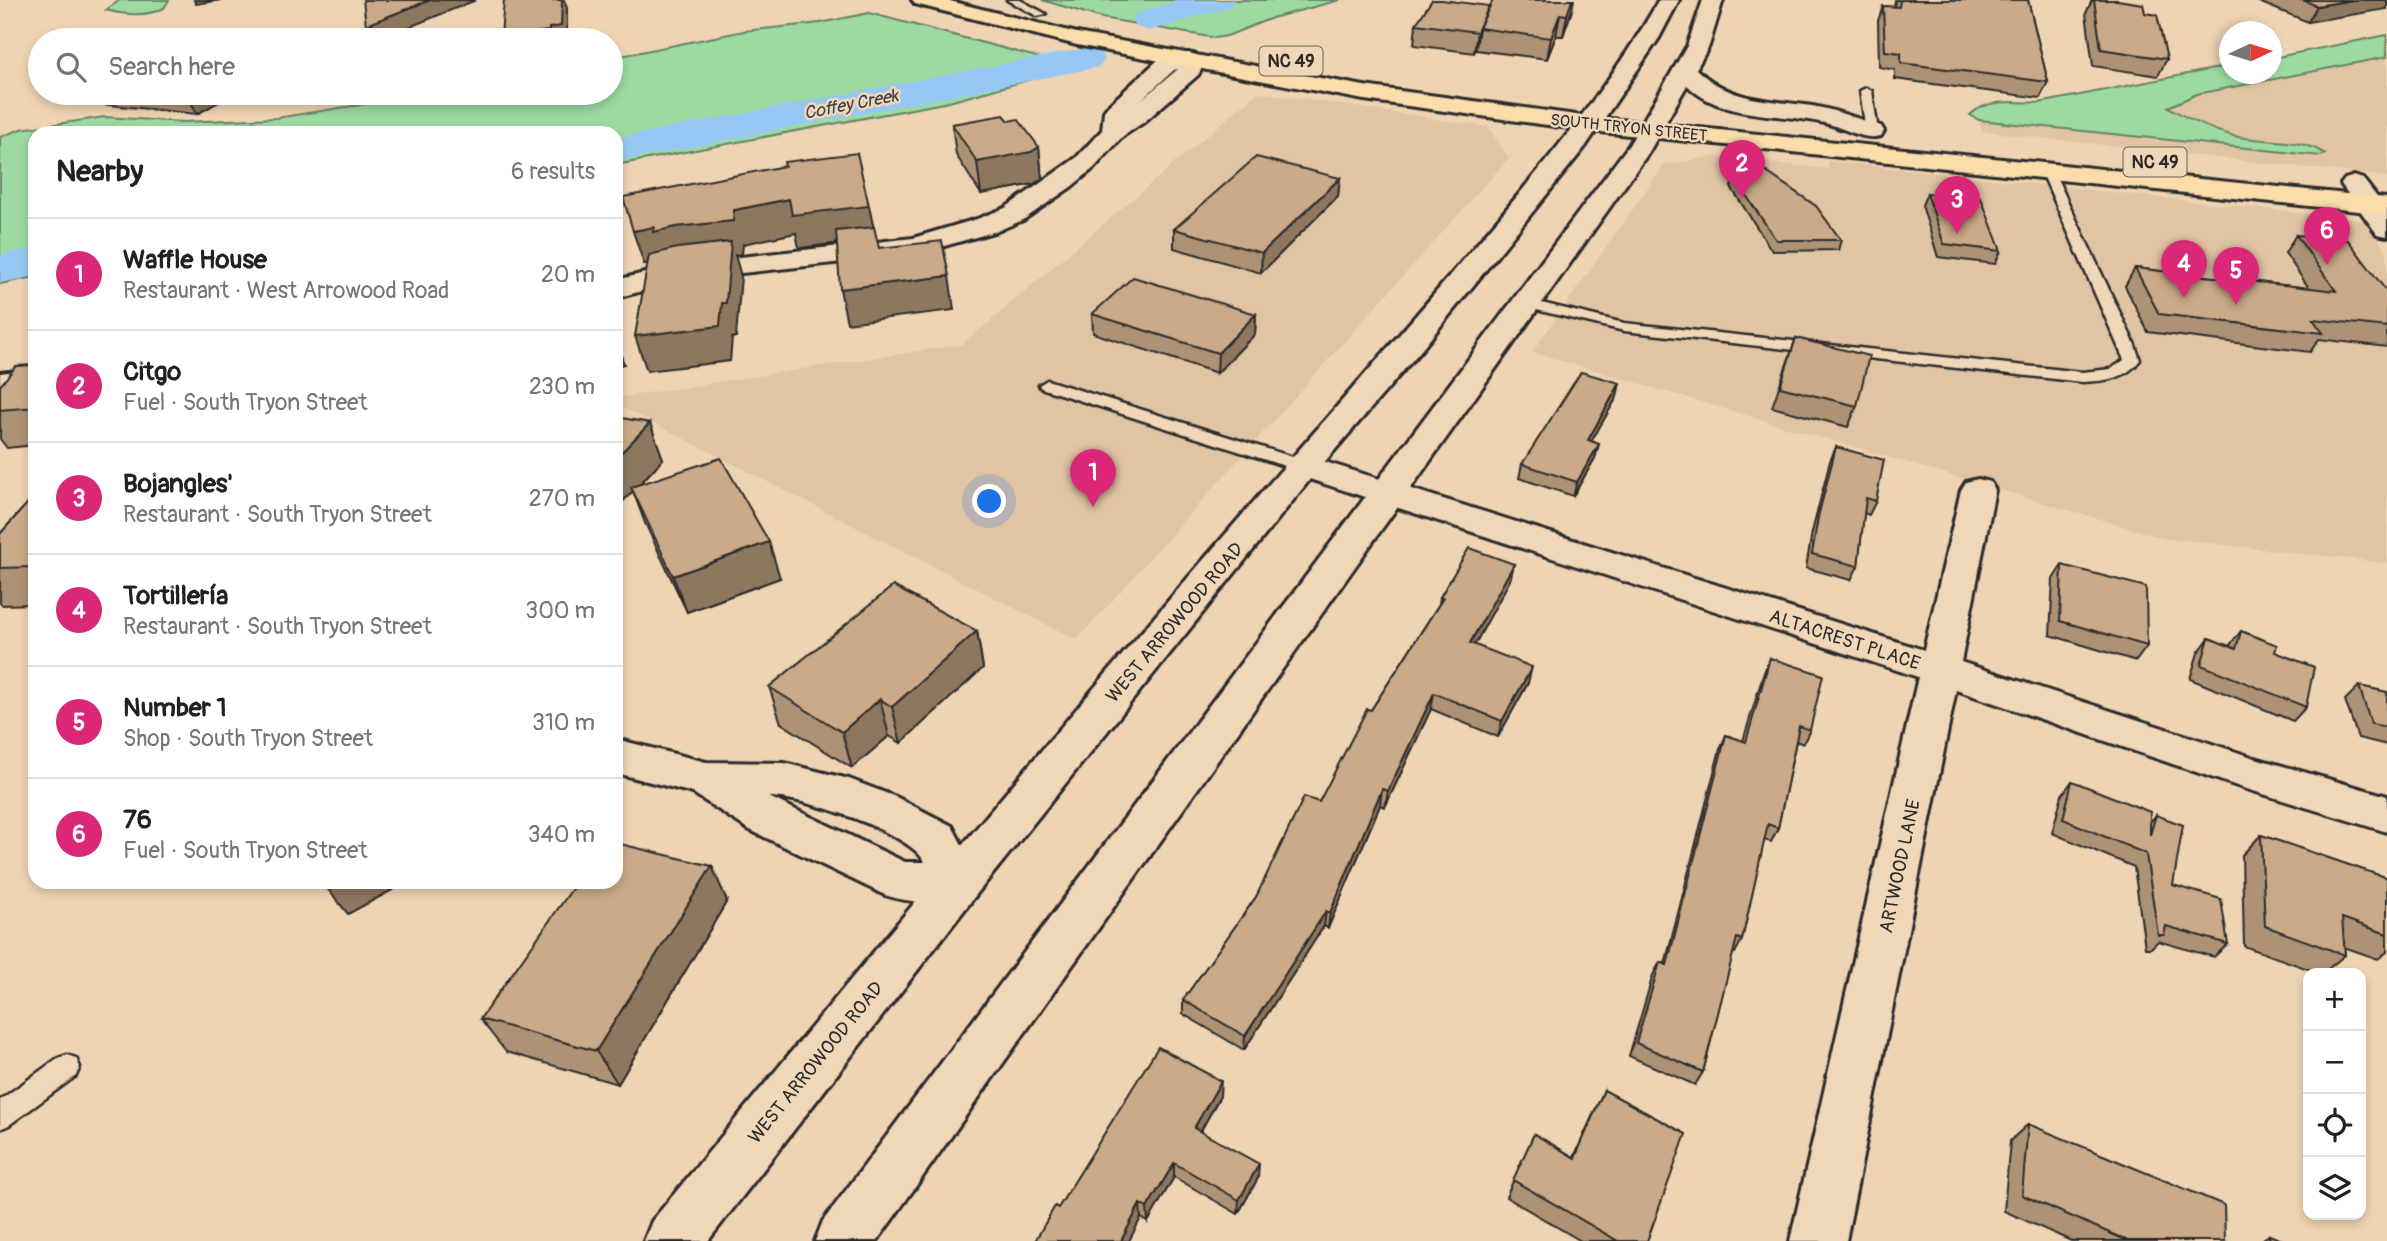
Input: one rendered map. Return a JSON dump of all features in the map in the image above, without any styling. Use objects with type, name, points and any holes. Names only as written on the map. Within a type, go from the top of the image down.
[{"type":"main road","name":"SOUTH TRYON STREET","points":[[922,0],[1077,39],[1345,90],[1585,107]]},
{"type":"main road","name":"SOUTH TRYON STREET","points":[[980,0],[1114,31],[1657,120],[2047,170],[2374,195]]},
{"type":"main road","name":"WEST ARROWOOD ROAD","points":[[672,1241],[959,882],[1303,466],[1411,342],[1585,107],[1669,0]]},
{"type":"main road","points":[[843,1241],[1657,120],[1698,46],[1713,0]]},
{"type":"main road","points":[[623,287],[686,271],[916,246],[957,236],[1014,214],[1044,196],[1085,163],[1114,131],[1136,117],[1190,70],[1188,60]]},
{"type":"main road","points":[[1684,70],[1697,84],[1727,101],[1755,108],[1830,117],[1872,131]]},
{"type":"main road","name":"SOUTH TRYON STREET","points":[[1657,120],[1872,131],[2374,195]]},
{"type":"main road","points":[[2374,195],[2387,228]]},
{"type":"main road","points":[[0,382],[28,379]]},
{"type":"main road","name":"ALTACREST PLACE","points":[[1303,466],[1941,670],[2255,775],[2387,814]]},
{"type":"main road","name":"ARTWOOD LANE","points":[[1818,1241],[1978,491]]},
{"type":"main road","points":[[623,758],[706,779],[764,817],[901,881],[959,882]]},
{"type":"lane","points":[[1012,0],[1041,14]]},
{"type":"lane","points":[[1866,91],[1872,131]]},
{"type":"lane","points":[[1525,303],[1624,327],[1806,348],[2070,376],[2106,376],[2125,370],[2132,360],[2127,345],[2047,170]]},
{"type":"lane","points":[[1046,385],[1303,466]]},
{"type":"lane","points":[[0,1116],[67,1067]]},
{"type":"shaded area","points":[[2387,40],[2387,177],[1982,131],[1979,120],[2219,73],[2219,84],[2282,84],[2282,71]]},
{"type":"shaded area","points":[[1258,92],[1488,127],[1509,158],[1077,640],[623,408],[623,397],[963,344]]},
{"type":"shaded area","points":[[1712,157],[1829,169],[1828,161],[2363,220],[2387,251],[2387,563],[2163,538],[1532,352],[1664,165]]},
{"type":"green space","points":[[120,0],[169,0],[164,8],[150,13],[128,14],[106,10]]},
{"type":"green space","points":[[1042,0],[1340,0],[1272,18],[1215,38],[1102,18]]},
{"type":"green space","points":[[869,13],[1075,67],[949,102],[623,164],[623,126],[42,126],[105,117],[183,122],[276,118],[359,105],[623,105],[623,56],[744,31],[820,23]]},
{"type":"green space","points":[[2387,35],[2387,57],[2282,77],[2282,56]]},
{"type":"green space","points":[[2219,68],[2219,84],[2248,84],[2197,94],[2168,107],[2225,134],[2304,145],[2325,154],[2321,156],[1979,120],[1970,115],[1993,103],[2039,103]]},
{"type":"green space","points":[[28,128],[28,278],[0,284],[0,137]]},
{"type":"building","points":[[363,0],[430,0],[366,25]]},
{"type":"building","points":[[504,0],[562,0],[561,26],[502,28]]},
{"type":"building","points":[[1432,0],[1489,6],[1477,32],[1416,24]]},
{"type":"building","points":[[1493,0],[1572,0],[1567,15],[1560,14],[1551,38],[1479,28]]},
{"type":"building","points":[[1900,0],[2028,0],[2048,82],[1901,63],[1901,53],[1885,51],[1883,6],[1899,7]]},
{"type":"building","points":[[2094,0],[2143,4],[2145,13],[2157,15],[2167,59],[2101,49]]},
{"type":"building","points":[[2303,0],[2352,0],[2317,6]]},
{"type":"building","points":[[1004,115],[1009,121],[1018,119],[1039,147],[1031,152],[977,162],[952,124]]},
{"type":"building","points":[[857,153],[869,206],[792,215],[789,199],[734,210],[733,221],[653,232],[654,227],[633,231],[623,197],[785,166],[784,162]]},
{"type":"building","points":[[1256,157],[1340,178],[1262,253],[1174,229]]},
{"type":"building","points":[[1765,171],[1816,206],[1841,240],[1776,240],[1734,177]]},
{"type":"building","points":[[1927,193],[1981,198],[2001,251],[1944,244]]},
{"type":"building","points":[[874,227],[879,248],[942,241],[949,276],[840,289],[836,231]]},
{"type":"building","points":[[2296,235],[2348,240],[2387,292],[2387,327],[2313,319],[2323,333],[2159,314],[2135,268],[2336,291]]},
{"type":"building","points":[[731,242],[726,303],[722,303],[720,326],[635,336],[649,255],[677,248]]},
{"type":"building","points":[[1133,277],[1256,314],[1218,353],[1092,314]]},
{"type":"building","points":[[1796,338],[1869,356],[1857,406],[1780,387]]},
{"type":"building","points":[[28,365],[28,408],[0,410],[0,386],[16,366]]},
{"type":"building","points":[[1581,372],[1620,383],[1588,440],[1599,444],[1577,482],[1522,464]]},
{"type":"building","points":[[623,418],[650,423],[623,451]]},
{"type":"building","points":[[1836,447],[1884,460],[1876,501],[1866,498],[1858,566],[1812,554],[1818,517]]},
{"type":"building","points":[[721,458],[769,542],[673,576],[631,487]]},
{"type":"building","points":[[28,503],[28,567],[0,568],[0,534]]},
{"type":"building","points":[[1469,548],[1514,564],[1470,643],[1532,667],[1502,721],[1434,693],[1388,791],[1382,789],[1330,913],[1326,911],[1245,1036],[1183,1000],[1256,897],[1304,797],[1319,802],[1367,709],[1371,710],[1443,598],[1440,597]]},
{"type":"building","points":[[2062,565],[2146,587],[2147,646],[2060,621]]},
{"type":"building","points":[[893,586],[977,631],[892,707],[880,699],[842,732],[769,687]]},
{"type":"building","points":[[2241,631],[2277,645],[2275,652],[2314,667],[2306,707],[2201,665],[2209,638],[2236,649]]},
{"type":"building","points":[[1770,658],[1823,675],[1810,730],[1799,726],[1778,828],[1768,824],[1742,940],[1737,938],[1703,1072],[1636,1043],[1660,962],[1667,965],[1726,735],[1746,742]]},
{"type":"building","points":[[2359,686],[2387,692],[2387,727],[2371,724]]},
{"type":"building","points":[[2072,781],[2150,812],[2150,835],[2156,815],[2183,825],[2173,885],[2221,899],[2228,944],[2166,926],[2164,935],[2158,935],[2146,854],[2063,819]]},
{"type":"building","points":[[2261,835],[2387,878],[2387,934],[2342,918],[2345,955],[2265,926]]},
{"type":"building","points":[[623,845],[712,866],[596,1051],[480,1019],[572,889],[623,889]]},
{"type":"building","points":[[1158,1047],[1221,1081],[1194,1128],[1259,1164],[1239,1200],[1174,1163],[1147,1208],[1140,1204],[1121,1241],[1035,1241],[1055,1206],[1058,1208]]},
{"type":"building","points":[[1604,1090],[1686,1134],[1647,1241],[1618,1241],[1513,1180],[1534,1134],[1575,1158]]},
{"type":"building","points":[[2028,1124],[2224,1205],[2225,1241],[2128,1241],[2022,1195]]},
{"type":"building","points":[[2269,1235],[2285,1241],[2270,1241]]},
{"type":"waterway","name":"Coffey Creek","points":[[1149,20],[1218,0]]},
{"type":"waterway","name":"Coffey Creek","points":[[623,149],[1086,59]]},
{"type":"waterway","name":"Coffey Creek","points":[[0,269],[28,263]]},
{"type":"place","name":"Citgo","points":[[1742,198]]},
{"type":"place","name":"Bojangles'","points":[[1957,234]]},
{"type":"place","name":"76","points":[[2327,265]]},
{"type":"place","name":"Tortillería","points":[[2184,298]]},
{"type":"place","name":"Number 1","points":[[2236,305]]},
{"type":"place","name":"Waffle House","points":[[1093,507]]}]
